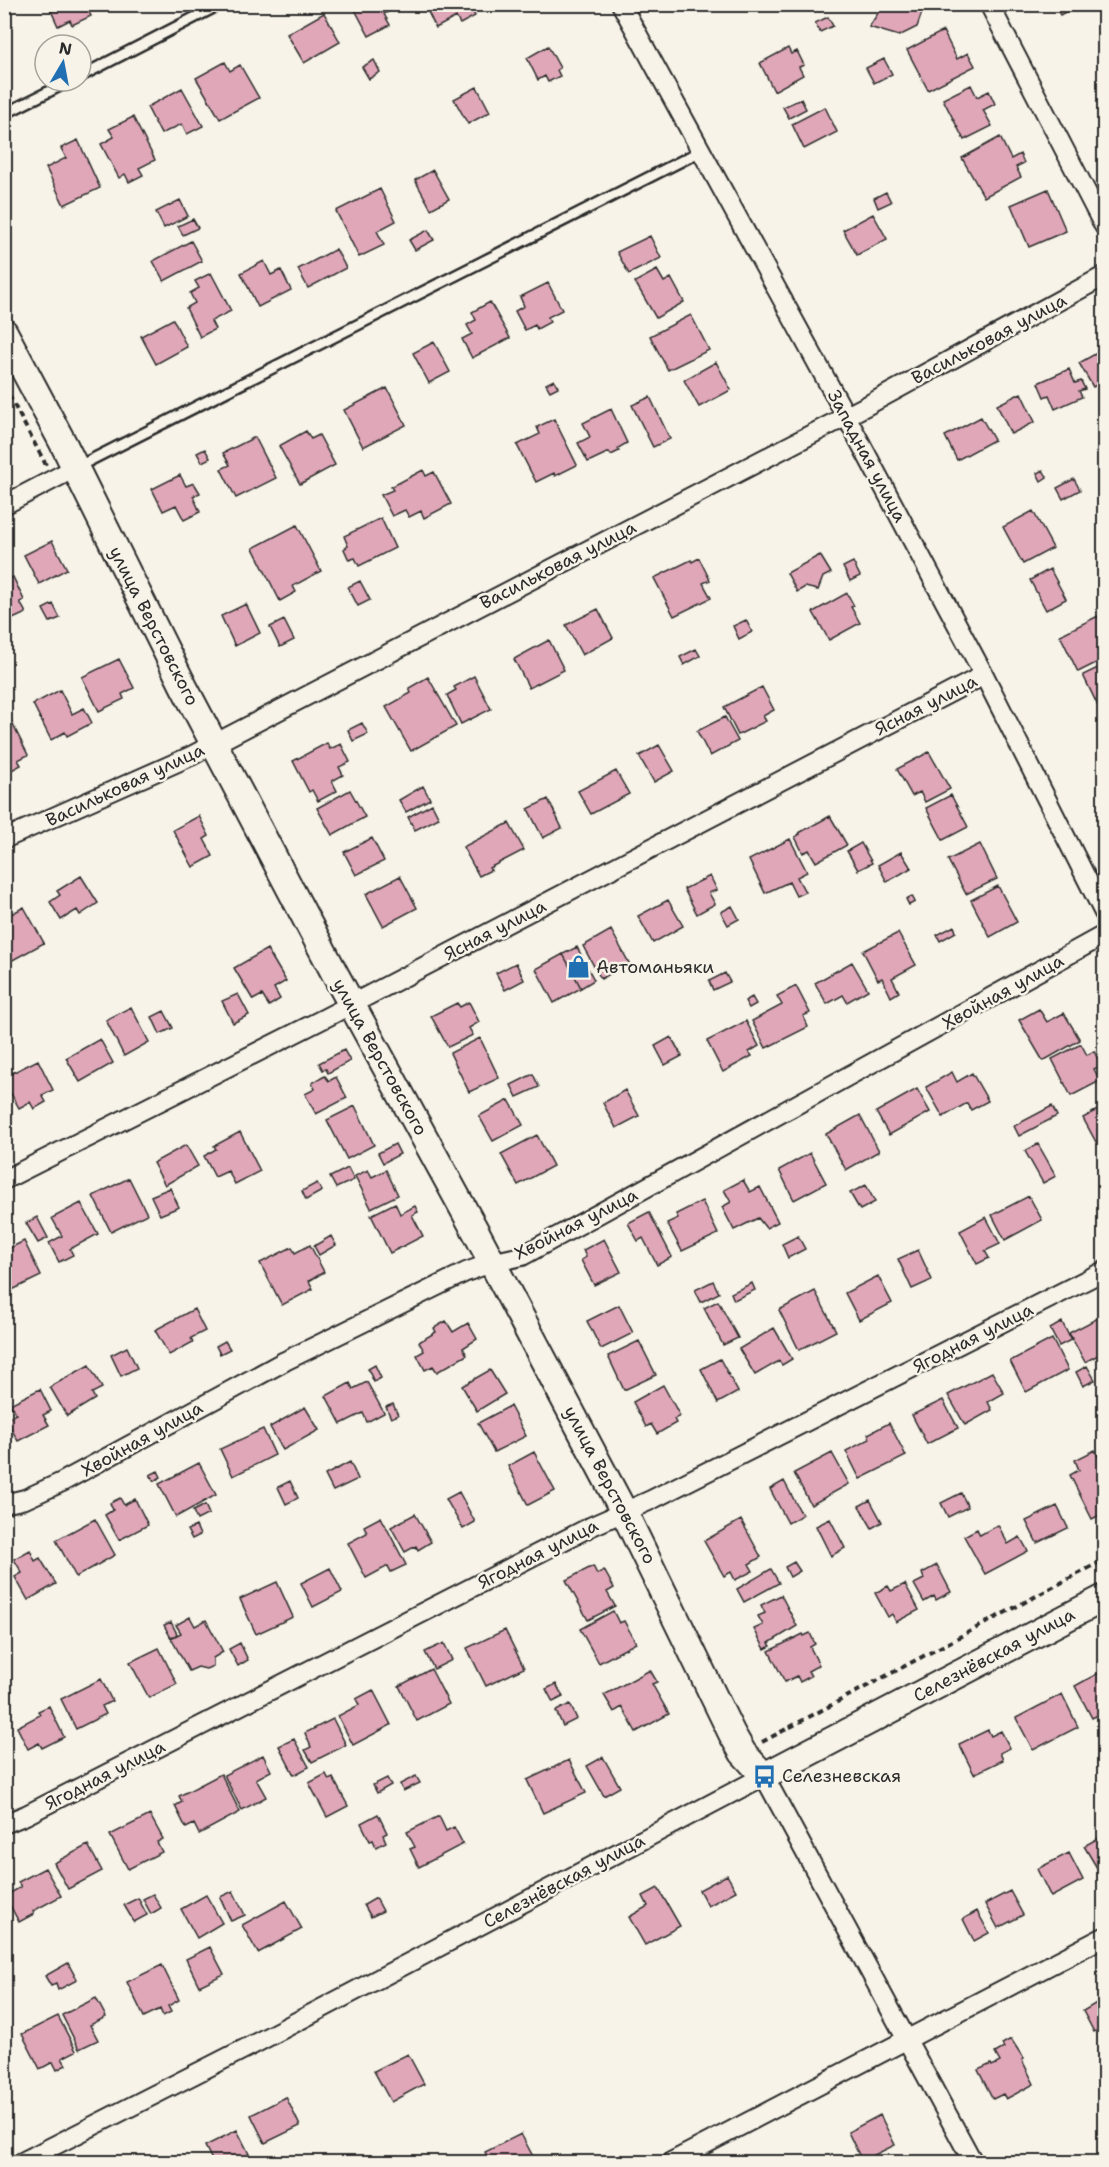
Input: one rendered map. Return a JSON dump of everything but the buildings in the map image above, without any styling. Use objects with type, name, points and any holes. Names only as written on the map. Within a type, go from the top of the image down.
[{"type":"street","name":"Западная улица","points":[[621,4],[846,416],[984,675],[1104,913]]},
{"type":"street","points":[[989,4],[1104,226]]},
{"type":"street","name":"Васильковая улица","points":[[4,839],[190,756],[846,416],[1104,276]]},
{"type":"street","name":"улица Верстовского","points":[[4,332],[64,474],[184,687],[624,1512],[732,1734],[743,1753],[764,1776]]},
{"type":"street","points":[[4,505],[64,474]]},
{"type":"street","name":"Ясная улица","points":[[4,1180],[51,1159],[352,1004],[984,675]]},
{"type":"street","name":"Хвойная улица","points":[[4,1504],[25,1499],[62,1482],[285,1361],[466,1272],[522,1256],[1104,935]]},
{"type":"street","name":"Ягодная улица","points":[[4,1824],[48,1804],[1104,1271]]},
{"type":"street","name":"Селезнёвская улица","points":[[22,2163],[258,2042],[1104,1598]]},
{"type":"street","points":[[764,1776],[973,2163]]},
{"type":"street","points":[[671,2163],[1104,1937]]},
{"type":"lane","points":[[93,70],[221,4]]},
{"type":"lane","points":[[4,114],[46,93]]},
{"type":"lane","points":[[64,474],[701,151]]},
{"type":"path","points":[[4,386],[64,474]]},
{"type":"path","points":[[743,1753],[1104,1560]]},
{"type":"place","name":"Автоманьяки","points":[[578,967]]},
{"type":"place","name":"Селезневская","points":[[764,1776]]}]
